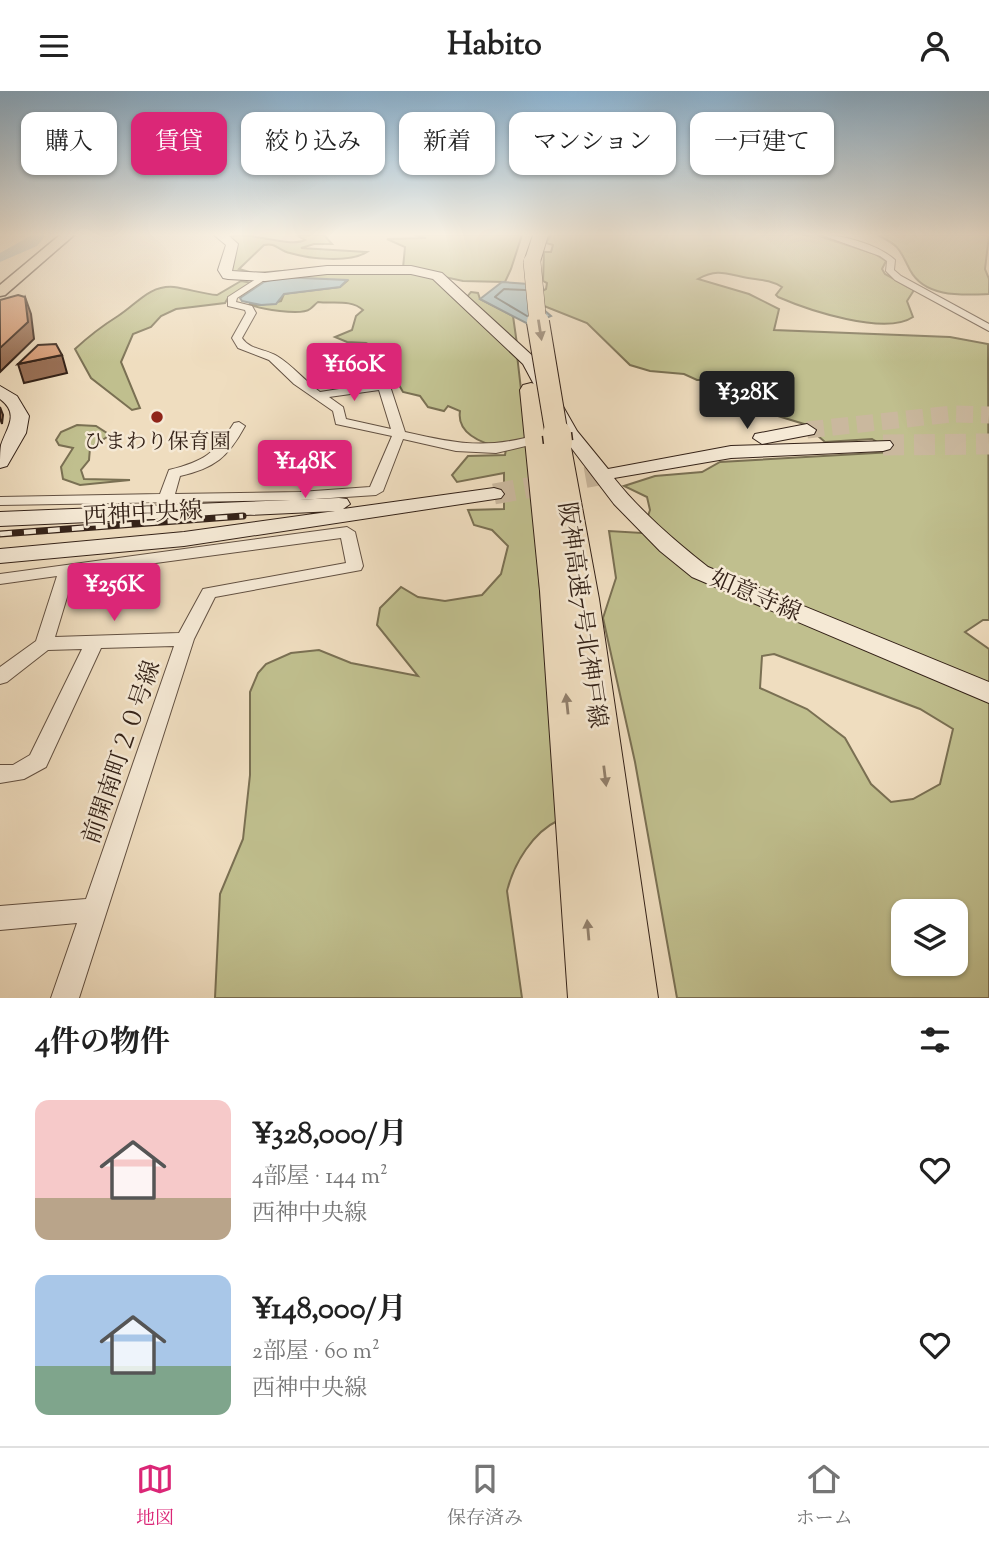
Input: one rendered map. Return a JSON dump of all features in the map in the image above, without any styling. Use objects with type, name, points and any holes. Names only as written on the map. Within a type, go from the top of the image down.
[{"type":"highway","name":"阪神高速7号北神戸線","points":[[522,277],[519,289],[557,604],[594,998]]},
{"type":"highway","name":"阪神高速7号北神戸線","points":[[529,277],[536,310],[551,439],[583,599],[632,998]]},
{"type":"main road","points":[[0,292],[18,277]]},
{"type":"street","points":[[264,277],[233,297],[231,304],[249,309],[251,313],[237,338],[242,346],[273,358],[298,382],[321,395],[339,411],[340,421],[456,447],[496,449],[551,439]]},
{"type":"street","name":"如意寺線","points":[[438,277],[530,362],[551,439],[700,572],[989,693]]},
{"type":"street","points":[[897,277],[989,328]]},
{"type":"street","points":[[0,501],[300,496],[376,491],[399,434],[384,386],[321,395]]},
{"type":"street","points":[[0,391],[12,398],[20,410],[21,425],[0,463]]},
{"type":"street","points":[[166,498],[174,473],[197,468],[224,454],[239,426]]},
{"type":"street","points":[[807,430],[613,468],[731,452],[883,445]]},
{"type":"street","name":"西神中央線","points":[[0,519],[85,511],[289,506],[387,500],[494,489],[330,519],[184,539],[120,544],[7,562]]},
{"type":"street","points":[[0,510],[85,511]]},
{"type":"street","points":[[7,562],[152,547],[330,519]]},
{"type":"street","name":"前開南町２０号線","points":[[0,579],[347,532],[355,566],[209,593],[185,639],[65,998]]},
{"type":"street","points":[[0,677],[44,644],[67,571]]},
{"type":"street","points":[[44,644],[185,639]]},
{"type":"street","points":[[0,774],[16,773],[38,761],[94,643]]},
{"type":"street","points":[[0,918],[93,910]]},
{"type":"shaded area","points":[[281,277],[434,278],[517,355],[530,467],[559,820],[541,832],[526,849],[514,870],[507,891],[522,998],[215,998],[220,894],[243,839],[250,775],[250,692],[258,673],[266,664],[291,653],[319,650],[351,663],[418,676],[377,625],[380,608],[401,587],[418,597],[445,601],[482,595],[501,574],[508,546],[492,530],[474,525],[468,510],[504,509],[504,473],[457,482],[452,475],[468,456],[505,455],[506,449],[474,438],[463,427],[460,411],[448,406],[444,411],[428,407],[420,396],[403,392],[399,385],[380,379],[372,370],[398,360],[366,343],[347,342],[335,337],[352,330],[356,316],[363,310],[347,303],[318,302],[305,311],[289,312],[249,304],[261,305],[281,301],[284,294],[340,287],[347,281]]},
{"type":"shaded area","points":[[446,277],[507,277],[505,282],[463,281]]},
{"type":"shaded area","points":[[543,277],[702,277],[698,279],[749,294],[779,309],[774,330],[950,337],[988,344],[989,620],[983,620],[965,632],[989,649],[989,998],[677,998],[635,762],[603,618],[616,578],[609,531],[642,533],[650,510],[647,497],[624,486],[655,476],[702,472],[720,462],[894,452],[872,439],[825,442],[804,424],[765,412],[718,408],[710,400],[713,385],[710,380],[697,380],[684,374],[650,371],[630,365],[587,323],[544,306],[542,291],[546,289],[547,283],[543,281]],"holes":[[[774,654],[920,709],[953,729],[940,784],[913,799],[891,802],[871,784],[845,738],[807,709],[760,688],[762,656]]]},
{"type":"shaded area","points":[[746,277],[891,277],[914,290],[907,301],[913,317],[884,324],[846,319],[778,297],[776,295],[782,287]]},
{"type":"shaded area","points":[[916,277],[988,277],[989,294],[945,293],[925,286]]},
{"type":"shaded area","points":[[241,281],[253,283],[228,298],[225,303],[176,309],[161,316],[151,327],[133,334],[121,362],[140,408],[132,410],[91,378],[75,349],[96,331],[157,289],[174,287],[217,295]]},
{"type":"shaded area","points":[[471,292],[478,293],[480,299],[513,316],[517,344],[467,297]]},
{"type":"shaded area","points":[[77,425],[96,426],[110,435],[90,448],[89,460],[81,470],[84,479],[130,480],[80,485],[63,479],[61,467],[73,448],[59,445],[56,440],[61,432]]},
{"type":"water","points":[[279,277],[347,280],[340,287],[284,294],[276,304],[261,305],[242,301],[240,298],[264,282]]},
{"type":"water","points":[[502,282],[542,285],[543,289],[534,292],[537,304],[551,316],[530,325],[480,299]]},
{"type":"building","points":[[18,295],[25,297],[28,322],[0,348],[0,300]]},
{"type":"building","points":[[56,344],[62,355],[18,364],[38,345]]},
{"type":"tunnel","points":[[807,430],[952,414],[989,415]]},
{"type":"tunnel","points":[[883,445],[989,444]]},
{"type":"tunnel","points":[[494,494],[616,472]]},
{"type":"railway","points":[[0,534],[243,516]]},
{"type":"place","name":"ひまわり保育園","points":[[157,417]]}]
